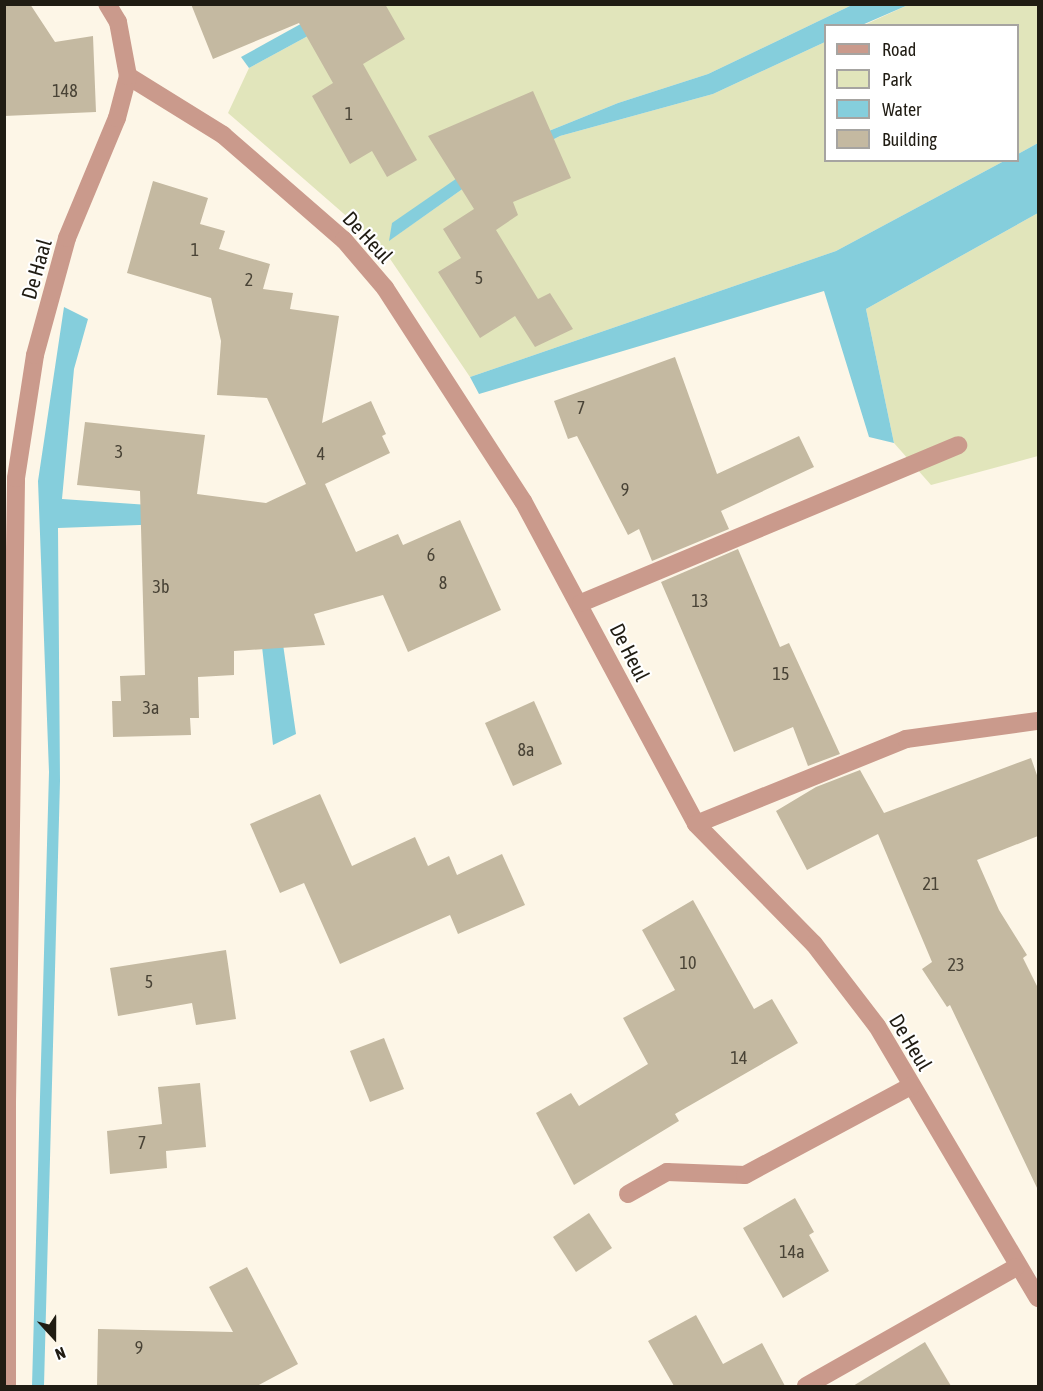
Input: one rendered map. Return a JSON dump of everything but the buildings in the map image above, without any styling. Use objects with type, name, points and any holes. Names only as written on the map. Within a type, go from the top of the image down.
[{"type":"street","name":"De Haal","points":[[7,1386],[8,721],[16,478],[35,356],[68,237],[117,118],[128,76],[118,22],[107,4]]},
{"type":"street","name":"De Heul","points":[[128,76],[223,135],[351,248],[385,288],[523,501],[581,603],[663,767],[696,824],[814,944],[877,1026],[1016,1267],[1038,1298]]},
{"type":"street","points":[[581,603],[958,445]]},
{"type":"street","points":[[696,824],[906,739],[1038,721]]},
{"type":"street","points":[[628,1194],[667,1172],[745,1175],[911,1086]]},
{"type":"street","points":[[807,1386],[1016,1267]]},
{"type":"green space","points":[[365,5],[852,5],[708,74],[618,103],[492,154],[390,240],[478,178],[560,136],[713,94],[824,42],[824,162],[1002,162],[836,251],[470,377],[382,247],[228,113],[249,68]]},
{"type":"green space","points":[[908,5],[1038,5],[1038,143],[1019,153],[1019,24],[866,24]]},
{"type":"green space","points":[[1038,213],[1038,456],[931,485],[894,443],[866,309]]},
{"type":"water","points":[[335,5],[365,5],[249,68],[241,57]]},
{"type":"water","points":[[852,5],[908,5],[864,24],[824,24],[824,42],[713,94],[560,136],[478,178],[389,241],[392,223],[492,154],[618,103],[708,74]]},
{"type":"water","points":[[1038,143],[1038,213],[866,309],[894,443],[869,437],[824,291],[479,394],[470,377],[836,251],[1002,162],[1019,162],[1019,153]]},
{"type":"water","points":[[64,307],[88,319],[74,369],[62,499],[264,513],[296,734],[273,745],[248,521],[58,528],[60,781],[44,1386],[32,1386],[49,772],[38,481]]}]
